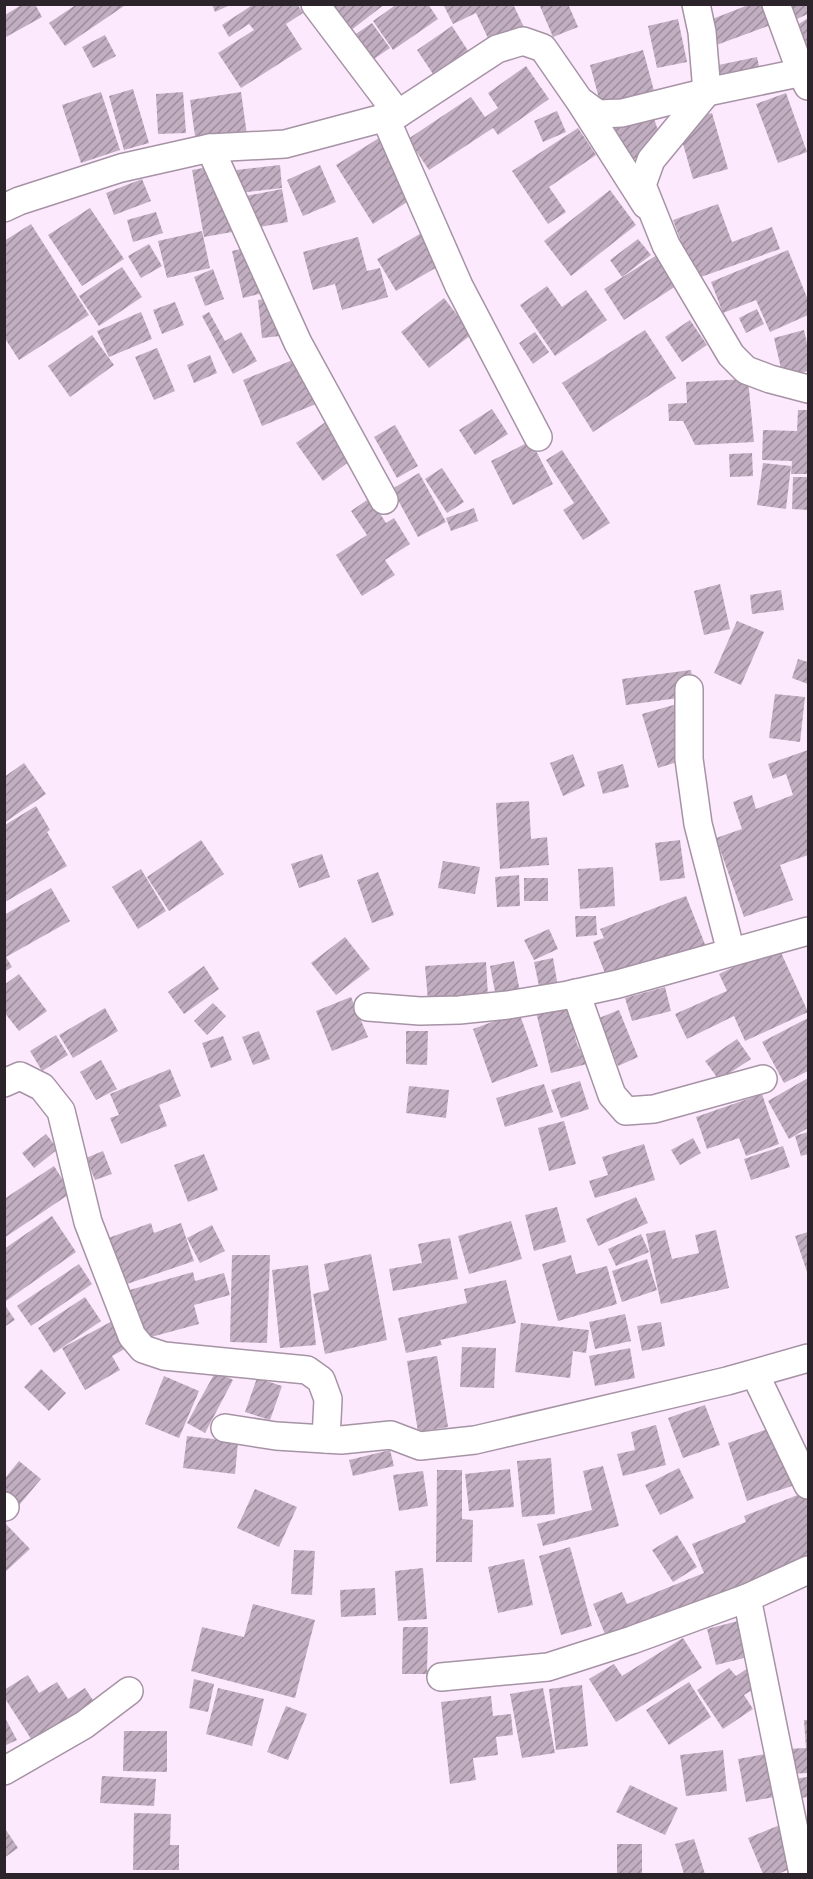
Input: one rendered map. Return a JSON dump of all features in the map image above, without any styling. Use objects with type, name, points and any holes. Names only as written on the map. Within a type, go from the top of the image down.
[{"type":"street","points":[[315,4],[392,115],[459,286],[538,437]]},
{"type":"street","points":[[696,4],[702,32],[707,92],[651,160],[642,185],[666,245],[731,355],[746,370],[808,389]]},
{"type":"street","points":[[579,100],[598,114],[622,113],[707,92],[806,76],[776,4]]},
{"type":"street","points":[[4,208],[121,168],[210,148],[285,144],[392,115],[497,49],[523,41],[543,48],[653,216]]},
{"type":"street","points":[[210,148],[297,343],[384,500]]},
{"type":"street","points":[[689,689],[689,759],[698,824],[731,952]]},
{"type":"street","points":[[368,1007],[420,1011],[508,1005],[618,984],[808,931]]},
{"type":"street","points":[[576,993],[612,1095],[626,1111],[654,1109],[763,1079]]},
{"type":"street","points":[[4,1083],[20,1076],[42,1087],[61,1111],[88,1222],[132,1336],[143,1349],[164,1356],[307,1370],[321,1380],[328,1399],[326,1439]]},
{"type":"street","points":[[225,1428],[276,1436],[341,1440],[391,1435],[420,1446],[475,1440],[755,1374],[808,1358]]},
{"type":"street","points":[[755,1374],[808,1485]]},
{"type":"street","points":[[441,1677],[548,1667],[632,1640],[747,1598],[808,1570]]},
{"type":"street","points":[[747,1598],[803,1875]]},
{"type":"street","points":[[4,1771],[84,1725],[129,1691]]},
{"type":"building","points":[[23,4],[35,4],[42,17],[6,37],[5,15]]},
{"type":"building","points":[[77,4],[127,4],[65,46],[49,23]]},
{"type":"building","points":[[212,4],[232,4],[215,12]]},
{"type":"building","points":[[254,4],[297,4],[303,13],[286,24],[302,49],[241,88],[218,53],[254,30],[249,24],[229,37],[222,25]]},
{"type":"building","points":[[330,4],[385,4],[350,31]]},
{"type":"building","points":[[397,4],[428,4],[438,19],[393,50],[373,21]]},
{"type":"building","points":[[447,4],[513,4],[531,42],[497,57],[476,13],[453,24],[444,6]]},
{"type":"building","points":[[539,4],[568,4],[578,27],[553,37]]},
{"type":"building","points":[[751,4],[769,4],[776,23],[711,47],[702,23]]},
{"type":"building","points":[[772,4],[808,4],[808,14],[781,26]]},
{"type":"building","points":[[808,18],[808,65],[787,32]]},
{"type":"building","points":[[678,19],[687,62],[657,68],[648,26]]},
{"type":"building","points":[[372,23],[390,48],[365,65],[347,40]]},
{"type":"building","points":[[452,26],[474,60],[439,83],[417,50]]},
{"type":"building","points":[[105,35],[116,56],[93,68],[82,47]]},
{"type":"building","points":[[643,50],[657,102],[604,117],[590,65]]},
{"type":"building","points":[[757,57],[763,85],[710,95],[704,68]]},
{"type":"building","points":[[526,66],[549,99],[498,135],[493,128],[429,170],[408,139],[471,97],[485,117],[498,108],[488,93]]},
{"type":"building","points":[[133,89],[149,143],[124,150],[109,96]]},
{"type":"building","points":[[101,92],[120,150],[81,163],[62,105]]},
{"type":"building","points":[[183,92],[186,133],[158,134],[156,94]]},
{"type":"building","points":[[241,92],[247,135],[196,143],[190,100]]},
{"type":"building","points":[[786,93],[807,152],[778,163],[756,104]]},
{"type":"building","points":[[651,109],[664,149],[622,163],[610,122]]},
{"type":"building","points":[[557,111],[566,132],[543,142],[534,121]]},
{"type":"building","points":[[712,113],[728,169],[693,179],[677,123]]},
{"type":"building","points":[[578,128],[596,155],[549,187],[566,212],[548,224],[512,171]]},
{"type":"building","points":[[387,133],[418,195],[373,224],[336,165]]},
{"type":"building","points":[[280,165],[282,188],[238,193],[236,170]]},
{"type":"building","points":[[320,165],[336,202],[303,216],[287,180]]},
{"type":"building","points":[[214,166],[220,201],[282,189],[288,222],[204,237],[192,170]]},
{"type":"building","points":[[142,179],[151,201],[114,215],[106,193]]},
{"type":"building","points":[[610,190],[636,225],[571,276],[544,241]]},
{"type":"building","points":[[718,204],[732,242],[772,227],[780,249],[695,279],[673,220]]},
{"type":"building","points":[[90,208],[124,259],[82,286],[48,235]]},
{"type":"building","points":[[156,212],[163,233],[133,242],[127,220]]},
{"type":"building","points":[[31,224],[89,315],[19,360],[4,337],[4,241]]},
{"type":"building","points":[[202,231],[210,268],[167,278],[158,241]]},
{"type":"building","points":[[425,231],[444,263],[396,291],[377,259]]},
{"type":"building","points":[[358,237],[367,271],[380,268],[388,297],[342,310],[335,284],[313,290],[303,252]]},
{"type":"building","points":[[638,239],[651,255],[622,277],[610,260]]},
{"type":"building","points":[[149,244],[162,266],[141,278],[128,256]]},
{"type":"building","points":[[263,244],[274,290],[243,298],[232,251]]},
{"type":"building","points":[[788,250],[808,300],[808,315],[770,332],[756,300],[723,313],[711,282]]},
{"type":"building","points":[[657,255],[676,286],[624,320],[604,289]]},
{"type":"building","points":[[122,267],[142,297],[99,326],[79,296]]},
{"type":"building","points":[[213,269],[224,299],[205,306],[194,277]]},
{"type":"building","points":[[547,286],[562,307],[586,290],[607,320],[555,356],[520,305]]},
{"type":"building","points":[[283,296],[289,335],[262,338],[258,300]]},
{"type":"building","points":[[444,298],[472,334],[429,368],[401,332]]},
{"type":"building","points":[[175,302],[184,325],[162,334],[153,310]]},
{"type":"building","points":[[757,309],[764,324],[746,333],[739,318]]},
{"type":"building","points":[[141,312],[152,339],[109,357],[97,331]]},
{"type":"building","points":[[209,312],[225,341],[241,332],[257,361],[233,374],[202,316]]},
{"type":"building","points":[[690,320],[707,345],[682,362],[665,337]]},
{"type":"building","points":[[645,330],[676,378],[593,432],[562,383]]},
{"type":"building","points":[[804,330],[808,348],[808,371],[783,377],[774,338]]},
{"type":"building","points":[[535,332],[549,352],[533,364],[519,343]]},
{"type":"building","points":[[92,335],[114,365],[70,397],[48,366]]},
{"type":"building","points":[[157,348],[175,391],[154,400],[135,357]]},
{"type":"building","points":[[210,355],[217,373],[194,383],[187,365]]},
{"type":"building","points":[[298,358],[316,404],[262,426],[243,380]]},
{"type":"building","points":[[748,379],[754,442],[695,445],[683,421],[669,421],[668,404],[687,403],[686,382]]},
{"type":"building","points":[[492,409],[508,434],[475,455],[459,430]]},
{"type":"building","points":[[798,410],[808,410],[808,474],[791,474],[792,461],[762,460],[763,430],[797,431]]},
{"type":"building","points":[[331,418],[358,455],[323,481],[296,443]]},
{"type":"building","points":[[395,425],[418,466],[397,478],[374,437]]},
{"type":"building","points":[[531,441],[553,484],[513,505],[491,461]]},
{"type":"building","points":[[562,450],[610,523],[583,540],[563,510],[574,503],[546,460]]},
{"type":"building","points":[[752,453],[753,476],[730,477],[729,454]]},
{"type":"building","points":[[763,463],[791,466],[786,509],[757,505]]},
{"type":"building","points":[[442,468],[464,502],[447,513],[425,479]]},
{"type":"building","points":[[419,473],[446,522],[418,537],[392,489]]},
{"type":"building","points":[[793,477],[808,477],[808,510],[792,509]]},
{"type":"building","points":[[370,498],[386,523],[394,518],[410,544],[385,560],[395,575],[362,596],[336,555],[367,535],[351,511]]},
{"type":"building","points":[[474,508],[478,521],[451,531],[446,518]]},
{"type":"building","points":[[720,584],[730,629],[704,635],[694,591]]},
{"type":"building","points":[[781,590],[784,610],[752,614],[750,595]]},
{"type":"building","points":[[737,621],[764,632],[741,685],[714,673]]},
{"type":"building","points":[[798,659],[808,662],[808,684],[792,678]]},
{"type":"building","points":[[691,670],[694,696],[626,705],[622,679]]},
{"type":"building","points":[[775,694],[805,697],[800,742],[769,738]]},
{"type":"building","points":[[684,702],[687,759],[658,768],[642,714]]},
{"type":"building","points":[[808,750],[808,855],[780,865],[793,900],[744,917],[716,838],[742,829],[733,802],[752,795],[756,809],[793,795],[786,774],[773,779],[768,764]]},
{"type":"building","points":[[573,754],[585,786],[563,796],[550,763]]},
{"type":"building","points":[[24,763],[46,794],[4,823],[4,777]]},
{"type":"building","points":[[623,764],[629,787],[603,794],[597,772]]},
{"type":"building","points":[[529,801],[531,839],[547,837],[549,865],[500,869],[496,803]]},
{"type":"building","points":[[36,806],[50,830],[47,832],[67,866],[5,902],[5,825]]},
{"type":"building","points":[[201,840],[224,874],[169,911],[147,877]]},
{"type":"building","points":[[680,840],[685,878],[660,881],[655,843]]},
{"type":"building","points":[[322,854],[330,877],[299,888],[291,864]]},
{"type":"building","points":[[443,861],[480,867],[475,894],[438,888]]},
{"type":"building","points":[[613,867],[615,906],[580,909],[578,869]]},
{"type":"building","points":[[141,869],[166,911],[138,929],[112,887]]},
{"type":"building","points":[[378,872],[394,915],[372,923],[357,880]]},
{"type":"building","points":[[519,875],[520,906],[497,907],[495,877]]},
{"type":"building","points":[[524,878],[548,878],[548,901],[524,901]]},
{"type":"building","points":[[51,888],[70,921],[6,957],[12,967],[4,972],[4,915]]},
{"type":"building","points":[[686,896],[708,952],[608,981],[593,942],[604,938],[600,929]]},
{"type":"building","points":[[575,916],[596,916],[597,935],[576,937]]},
{"type":"building","points":[[549,929],[558,949],[534,960],[524,940]]},
{"type":"building","points":[[345,937],[370,969],[336,995],[311,963]]},
{"type":"building","points":[[778,946],[808,1012],[745,1041],[734,1016],[687,1039],[675,1014],[727,991],[719,974]]},
{"type":"building","points":[[553,958],[558,987],[540,991],[534,962]]},
{"type":"building","points":[[514,961],[521,997],[497,1002],[490,966]]},
{"type":"building","points":[[486,962],[488,997],[428,1001],[425,966]]},
{"type":"building","points":[[204,966],[219,989],[184,1014],[168,992]]},
{"type":"building","points":[[19,974],[47,1011],[19,1031],[4,1012],[4,985]]},
{"type":"building","points":[[665,987],[671,1011],[632,1021],[625,998]]},
{"type":"building","points":[[351,997],[368,1037],[332,1051],[316,1011]]},
{"type":"building","points":[[213,1003],[226,1016],[207,1035],[194,1021]]},
{"type":"building","points":[[567,1005],[577,1044],[587,1064],[551,1073],[536,1012]]},
{"type":"building","points":[[105,1008],[118,1031],[73,1058],[59,1035]]},
{"type":"building","points":[[619,1010],[638,1057],[618,1066],[599,1018]]},
{"type":"building","points":[[519,1012],[538,1066],[492,1083],[473,1029]]},
{"type":"building","points":[[808,1018],[808,1071],[784,1083],[762,1042]]},
{"type":"building","points":[[259,1031],[270,1059],[253,1065],[242,1037]]},
{"type":"building","points":[[406,1031],[428,1031],[427,1065],[406,1064]]},
{"type":"building","points":[[56,1035],[68,1055],[42,1071],[30,1051]]},
{"type":"building","points":[[223,1036],[232,1060],[211,1068],[202,1043]]},
{"type":"building","points":[[737,1039],[751,1059],[719,1080],[705,1061]]},
{"type":"building","points":[[101,1060],[117,1089],[96,1100],[80,1072]]},
{"type":"building","points":[[170,1069],[181,1096],[159,1105],[167,1126],[121,1144],[110,1118],[119,1115],[110,1094]]},
{"type":"building","points":[[808,1078],[808,1128],[789,1139],[768,1101]]},
{"type":"building","points":[[580,1081],[589,1109],[561,1118],[551,1090]]},
{"type":"building","points":[[544,1084],[553,1112],[505,1127],[496,1098]]},
{"type":"building","points":[[409,1086],[449,1090],[446,1118],[406,1113]]},
{"type":"building","points":[[762,1094],[779,1144],[746,1156],[739,1138],[707,1149],[696,1117]]},
{"type":"building","points":[[564,1121],[576,1164],[549,1171],[538,1128]]},
{"type":"building","points":[[808,1132],[808,1154],[801,1156],[795,1136]]},
{"type":"building","points":[[46,1134],[58,1149],[34,1168],[22,1153]]},
{"type":"building","points":[[693,1138],[701,1153],[680,1165],[671,1150]]},
{"type":"building","points":[[644,1144],[655,1180],[595,1198],[589,1181],[608,1175],[602,1157]]},
{"type":"building","points":[[783,1146],[790,1167],[751,1180],[744,1159]]},
{"type":"building","points":[[103,1151],[112,1174],[95,1180],[86,1158]]},
{"type":"building","points":[[204,1154],[218,1190],[188,1202],[174,1165]]},
{"type":"building","points":[[54,1166],[71,1193],[4,1238],[4,1199]]},
{"type":"building","points":[[636,1197],[648,1223],[598,1246],[586,1219]]},
{"type":"building","points":[[557,1207],[566,1242],[534,1251],[525,1215]]},
{"type":"building","points":[[52,1216],[76,1252],[6,1301],[4,1249]]},
{"type":"building","points":[[511,1221],[522,1259],[469,1274],[458,1236]]},
{"type":"building","points":[[151,1223],[154,1233],[181,1223],[194,1261],[124,1285],[108,1238]]},
{"type":"building","points":[[212,1225],[225,1251],[200,1263],[187,1238]]},
{"type":"building","points":[[665,1230],[672,1259],[699,1253],[695,1235],[716,1230],[729,1288],[661,1304],[646,1234]]},
{"type":"building","points":[[808,1232],[808,1275],[795,1236]]},
{"type":"building","points":[[641,1234],[649,1252],[616,1266],[608,1249]]},
{"type":"building","points":[[450,1238],[458,1279],[393,1291],[389,1269],[422,1263],[418,1244]]},
{"type":"building","points":[[371,1254],[387,1340],[325,1354],[313,1294],[329,1290],[324,1264]]},
{"type":"building","points":[[232,1255],[270,1255],[267,1343],[230,1342]]},
{"type":"building","points":[[571,1255],[576,1274],[607,1266],[617,1304],[558,1321],[542,1264]]},
{"type":"building","points":[[647,1259],[657,1290],[622,1302],[612,1271]]},
{"type":"building","points":[[79,1264],[92,1284],[31,1326],[17,1306]]},
{"type":"building","points":[[308,1265],[316,1345],[280,1348],[272,1270]]},
{"type":"building","points":[[193,1272],[195,1281],[224,1273],[230,1295],[194,1305],[199,1324],[140,1340],[126,1291]]},
{"type":"building","points":[[506,1280],[516,1323],[440,1340],[442,1345],[406,1353],[398,1318],[467,1303],[464,1289]]},
{"type":"building","points":[[85,1297],[101,1321],[54,1353],[38,1328]]},
{"type":"building","points":[[4,1304],[15,1320],[4,1327]]},
{"type":"building","points":[[625,1314],[631,1341],[595,1349],[589,1322]]},
{"type":"building","points":[[118,1318],[132,1345],[112,1356],[120,1370],[85,1390],[62,1348]]},
{"type":"building","points":[[661,1322],[665,1346],[642,1351],[637,1326]]},
{"type":"building","points":[[521,1323],[589,1330],[586,1353],[573,1351],[570,1378],[515,1372]]},
{"type":"building","points":[[462,1347],[496,1348],[494,1388],[460,1387]]},
{"type":"building","points":[[630,1348],[635,1378],[595,1386],[589,1356]]},
{"type":"building","points":[[437,1356],[448,1427],[418,1432],[407,1361]]},
{"type":"building","points":[[41,1369],[66,1393],[49,1411],[24,1387]]},
{"type":"building","points":[[216,1371],[233,1380],[205,1433],[187,1423]]},
{"type":"building","points":[[164,1376],[199,1391],[179,1438],[145,1424]]},
{"type":"building","points":[[257,1378],[282,1386],[270,1420],[245,1412]]},
{"type":"building","points":[[705,1405],[720,1445],[683,1458],[668,1418]]},
{"type":"building","points":[[656,1425],[666,1465],[623,1476],[617,1454],[635,1450],[631,1432]]},
{"type":"building","points":[[779,1425],[798,1484],[747,1501],[728,1443]]},
{"type":"building","points":[[187,1436],[238,1442],[235,1474],[183,1468]]},
{"type":"building","points":[[390,1450],[394,1466],[353,1476],[349,1460]]},
{"type":"building","points":[[551,1458],[555,1514],[522,1517],[517,1461]]},
{"type":"building","points":[[19,1461],[41,1479],[10,1516],[4,1511],[4,1476],[6,1477]]},
{"type":"building","points":[[603,1466],[619,1526],[543,1546],[537,1524],[592,1510],[583,1471]]},
{"type":"building","points":[[679,1468],[694,1498],[660,1515],[645,1485]]},
{"type":"building","points":[[510,1469],[514,1507],[469,1511],[465,1474]]},
{"type":"building","points":[[437,1470],[462,1470],[462,1519],[473,1520],[472,1562],[436,1562]]},
{"type":"building","points":[[423,1471],[428,1506],[399,1511],[393,1475]]},
{"type":"building","points":[[255,1489],[297,1507],[279,1547],[237,1528]]},
{"type":"building","points":[[808,1491],[808,1568],[610,1647],[593,1604],[622,1592],[627,1604],[704,1573],[692,1544],[746,1522],[744,1516]]},
{"type":"building","points":[[4,1522],[30,1549],[4,1573]]},
{"type":"building","points":[[677,1535],[697,1567],[673,1582],[652,1550]]},
{"type":"building","points":[[570,1547],[592,1626],[561,1635],[539,1556]]},
{"type":"building","points":[[294,1550],[315,1551],[312,1595],[291,1594]]},
{"type":"building","points":[[524,1559],[533,1605],[498,1613],[488,1567]]},
{"type":"building","points":[[423,1568],[427,1619],[398,1621],[395,1571]]},
{"type":"building","points":[[375,1588],[376,1615],[341,1617],[340,1590]]},
{"type":"building","points":[[253,1604],[315,1620],[295,1698],[191,1671],[202,1627],[244,1637]]},
{"type":"building","points":[[742,1620],[752,1656],[716,1665],[707,1629]]},
{"type":"building","points":[[403,1627],[428,1627],[427,1674],[402,1674]]},
{"type":"building","points":[[683,1638],[702,1668],[616,1722],[589,1679],[614,1664],[622,1676]]},
{"type":"building","points":[[754,1664],[762,1684],[744,1695],[753,1709],[723,1729],[697,1690],[729,1668],[736,1676]]},
{"type":"building","points":[[28,1675],[39,1693],[57,1682],[68,1699],[85,1688],[96,1705],[35,1745],[4,1697],[4,1690]]},
{"type":"building","points":[[194,1679],[214,1684],[208,1712],[189,1708]]},
{"type":"building","points":[[689,1682],[711,1717],[669,1745],[646,1710]]},
{"type":"building","points":[[582,1685],[588,1746],[556,1750],[549,1689]]},
{"type":"building","points":[[218,1688],[264,1699],[252,1746],[206,1734]]},
{"type":"building","points":[[543,1688],[555,1753],[522,1758],[510,1694]]},
{"type":"building","points":[[491,1696],[493,1716],[511,1714],[513,1735],[496,1737],[498,1755],[473,1758],[476,1780],[450,1784],[441,1702]]},
{"type":"building","points":[[286,1706],[307,1714],[288,1760],[267,1752]]},
{"type":"building","points":[[4,1716],[17,1740],[4,1746]]},
{"type":"building","points":[[804,1720],[808,1720],[808,1773],[788,1774],[787,1749],[806,1748]]},
{"type":"building","points":[[124,1731],[167,1731],[167,1772],[123,1771]]},
{"type":"building","points":[[723,1750],[727,1791],[686,1796],[680,1755]]},
{"type":"building","points":[[777,1752],[785,1795],[746,1802],[738,1759]]},
{"type":"building","points":[[102,1776],[156,1779],[154,1806],[100,1803]]},
{"type":"building","points":[[808,1777],[808,1797],[794,1799],[792,1779]]},
{"type":"building","points":[[630,1785],[678,1808],[665,1835],[616,1812]]},
{"type":"building","points":[[134,1813],[171,1814],[170,1845],[179,1845],[179,1870],[133,1870]]},
{"type":"building","points":[[780,1825],[797,1866],[778,1874],[763,1874],[748,1838]]},
{"type":"building","points":[[4,1827],[18,1848],[4,1858]]},
{"type":"building","points":[[694,1839],[705,1874],[684,1874],[675,1844]]},
{"type":"building","points":[[617,1844],[642,1844],[642,1874],[617,1874]]}]
